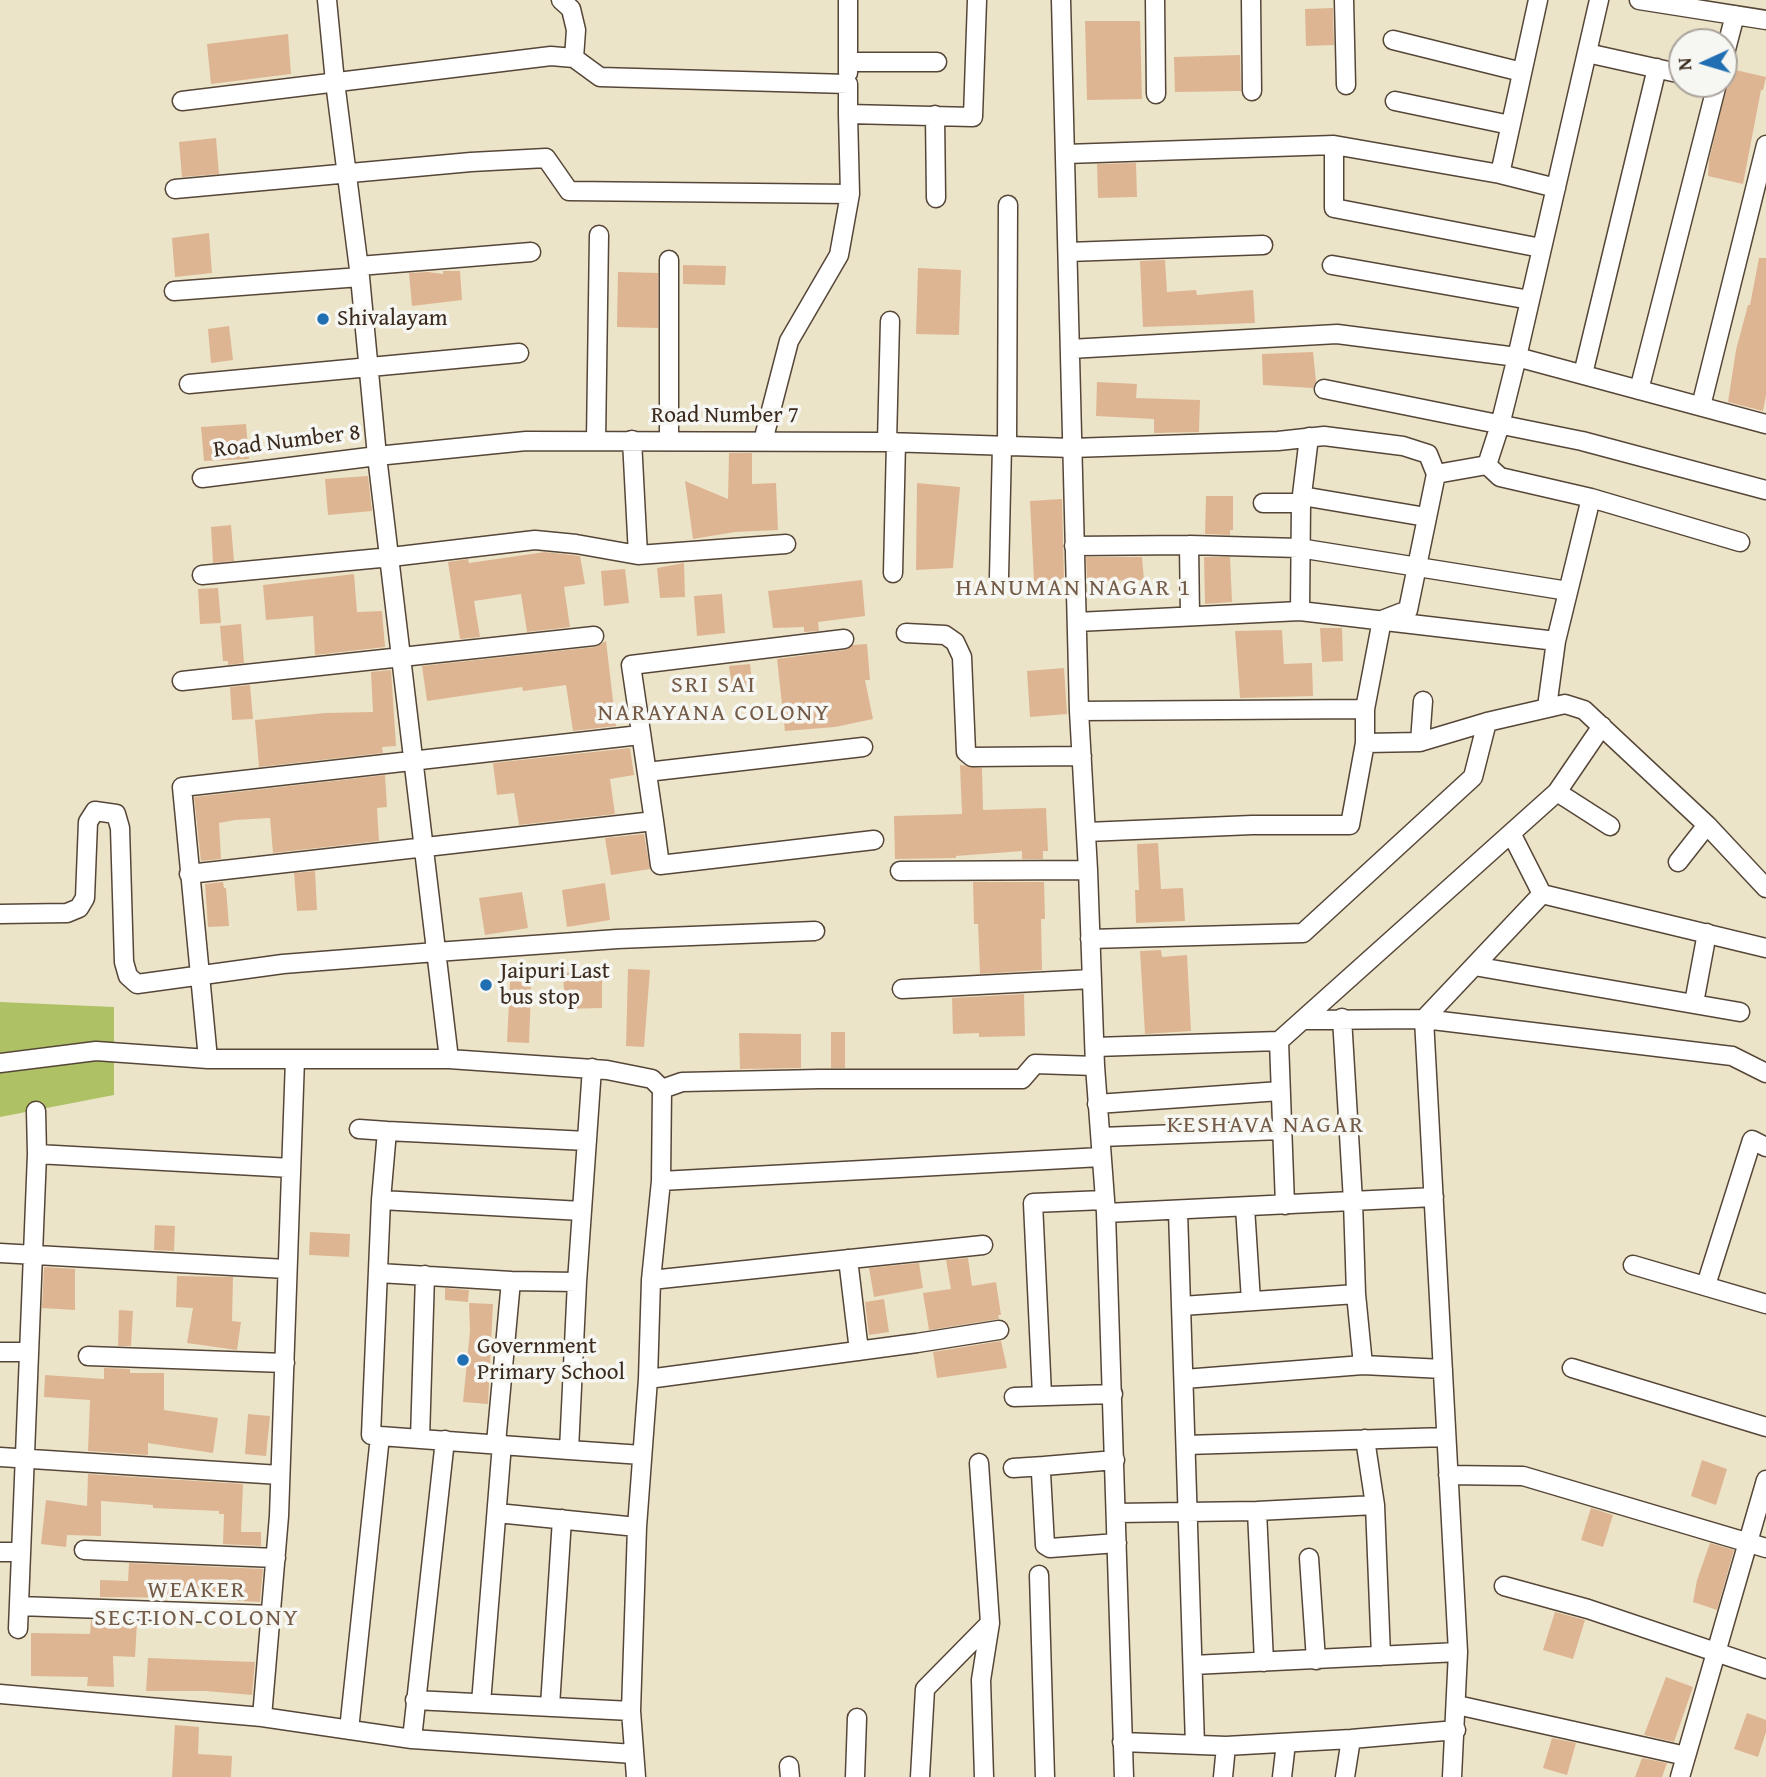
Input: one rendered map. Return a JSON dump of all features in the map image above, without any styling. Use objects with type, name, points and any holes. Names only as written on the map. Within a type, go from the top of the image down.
[{"type":"street","points":[[327,0],[359,272],[377,456],[449,1059]]},
{"type":"street","points":[[561,0],[571,9],[576,30],[574,58]]},
{"type":"street","points":[[763,441],[789,341],[839,255],[850,194],[848,0]]},
{"type":"street","points":[[848,114],[973,117],[977,0]]},
{"type":"street","points":[[1061,0],[1079,711],[1113,1394],[1124,1777]]},
{"type":"street","points":[[1155,0],[1156,94]]},
{"type":"street","points":[[1251,0],[1252,90]]},
{"type":"street","points":[[1344,0],[1346,85]]},
{"type":"street","points":[[1500,174],[1538,0]]},
{"type":"street","points":[[1487,465],[1517,357],[1599,0]]},
{"type":"street","points":[[1639,0],[1766,20]]},
{"type":"street","points":[[1732,28],[1735,15]]},
{"type":"street","points":[[1393,40],[1522,72]]},
{"type":"street","points":[[1587,53],[1668,71]]},
{"type":"street","points":[[183,101],[551,56],[574,58],[600,77],[848,84]]},
{"type":"street","points":[[848,62],[937,62]]},
{"type":"street","points":[[1583,374],[1657,68]]},
{"type":"street","points":[[1639,390],[1713,98]]},
{"type":"street","points":[[1395,101],[1510,125]]},
{"type":"street","points":[[936,115],[936,198]]},
{"type":"street","points":[[1066,154],[1334,145],[1500,174],[1556,188]]},
{"type":"street","points":[[1334,145],[1334,208],[1541,248]]},
{"type":"street","points":[[1701,407],[1766,145]]},
{"type":"street","points":[[175,189],[545,158],[569,191],[850,194]]},
{"type":"street","points":[[999,577],[1004,445],[1007,205]]},
{"type":"street","points":[[596,441],[599,235]]},
{"type":"street","points":[[1068,252],[1263,245]]},
{"type":"street","points":[[174,291],[531,252]]},
{"type":"street","points":[[669,260],[669,440]]},
{"type":"street","points":[[1332,265],[1530,300]]},
{"type":"street","points":[[890,321],[893,573]]},
{"type":"street","points":[[1070,349],[1337,334],[1517,357],[1766,424]]},
{"type":"street","points":[[189,384],[519,353]]},
{"type":"street","points":[[1324,389],[1581,441],[1766,489]]},
{"type":"street","name":"Road Number 7","points":[[377,456],[526,442],[892,442],[1072,448],[1278,441],[1324,436],[1403,446],[1428,454],[1436,474]]},
{"type":"street","points":[[1300,611],[1301,499],[1308,437]]},
{"type":"street","points":[[632,440],[638,555]]},
{"type":"street","name":"Road Number 8","points":[[202,478],[377,456]]},
{"type":"street","points":[[1382,620],[1408,610],[1436,474],[1487,465]]},
{"type":"street","points":[[1487,465],[1500,477],[1591,498],[1740,542]]},
{"type":"street","points":[[1547,707],[1556,641],[1591,498]]},
{"type":"street","points":[[1263,503],[1301,499],[1426,517]]},
{"type":"street","points":[[202,575],[535,540],[638,555],[786,544]]},
{"type":"street","points":[[1189,545],[1190,616]]},
{"type":"street","points":[[1074,546],[1299,548],[1568,591]]},
{"type":"street","points":[[1077,622],[1300,611],[1556,641]]},
{"type":"street","points":[[1087,832],[1252,825],[1350,825],[1365,743],[1365,709],[1382,620]]},
{"type":"street","points":[[906,634],[945,635],[956,642],[962,657],[966,752],[972,757],[1082,756]]},
{"type":"street","points":[[182,681],[594,636]]},
{"type":"street","points":[[844,639],[631,665],[640,735],[660,864],[874,841]]},
{"type":"street","points":[[1420,742],[1423,701]]},
{"type":"street","points":[[1365,743],[1420,742],[1488,722],[1565,704],[1584,710],[1707,825],[1766,888]]},
{"type":"street","points":[[1079,711],[1365,709]]},
{"type":"street","points":[[1090,939],[1303,933],[1473,777],[1488,722]]},
{"type":"street","points":[[1095,1047],[1279,1041],[1557,792],[1602,726]]},
{"type":"street","points":[[208,1059],[182,787],[640,735]]},
{"type":"street","points":[[647,772],[863,747]]},
{"type":"street","points":[[1557,792],[1610,826]]},
{"type":"street","points":[[0,914],[67,914],[79,908],[85,898],[88,822],[95,811],[116,814],[120,828],[124,962],[128,976],[136,984],[283,964],[436,952],[617,939],[815,931]]},
{"type":"street","points":[[189,874],[654,821]]},
{"type":"street","points":[[1678,862],[1707,825]]},
{"type":"street","points":[[1511,833],[1542,894],[1766,948]]},
{"type":"street","points":[[900,871],[1088,870]]},
{"type":"street","points":[[1452,1777],[1458,1652],[1424,1019],[1542,894]]},
{"type":"street","points":[[1694,1003],[1707,933]]},
{"type":"street","points":[[1474,966],[1740,1012]]},
{"type":"street","points":[[902,989],[1092,979]]},
{"type":"street","points":[[1342,1018],[1356,1294],[1363,1365]]},
{"type":"street","points":[[1304,1020],[1424,1019],[1732,1056],[1766,1073]]},
{"type":"street","points":[[1279,1041],[1285,1205]]},
{"type":"street","points":[[0,1063],[96,1051],[208,1059],[449,1059],[592,1068],[652,1079],[662,1089],[661,1181],[651,1280],[648,1379],[637,1527],[631,1711],[636,1777]]},
{"type":"street","points":[[262,1717],[276,1558],[295,1059]]},
{"type":"street","points":[[662,1089],[682,1082],[1022,1079],[1035,1063],[1095,1066]]},
{"type":"street","points":[[569,1450],[577,1282],[592,1068]]},
{"type":"street","points":[[1097,1104],[1280,1091]]},
{"type":"street","points":[[18,1629],[34,1255],[36,1111]]},
{"type":"street","points":[[359,1129],[587,1141]]},
{"type":"street","points":[[1101,1137],[1282,1130]]},
{"type":"street","points":[[387,1131],[381,1200],[371,1435],[642,1455]]},
{"type":"street","points":[[1706,1284],[1752,1140],[1766,1147]]},
{"type":"street","points":[[37,1154],[291,1168]]},
{"type":"street","points":[[661,1181],[1101,1157]]},
{"type":"street","points":[[1042,1395],[1033,1203],[1178,1211],[1434,1197]]},
{"type":"street","points":[[381,1200],[582,1211]]},
{"type":"street","points":[[1245,1207],[1251,1301]]},
{"type":"street","points":[[1178,1211],[1195,1745]]},
{"type":"street","points":[[651,1280],[983,1245]]},
{"type":"street","points":[[0,1253],[286,1269]]},
{"type":"street","points":[[848,1259],[859,1351]]},
{"type":"street","points":[[1633,1265],[1706,1284],[1766,1304]]},
{"type":"street","points":[[379,1273],[577,1282]]},
{"type":"street","points":[[420,1439],[425,1275]]},
{"type":"street","points":[[481,1703],[497,1513],[499,1444],[511,1281]]},
{"type":"street","points":[[1182,1306],[1356,1294]]},
{"type":"street","points":[[648,1379],[999,1329]]},
{"type":"street","points":[[0,1352],[28,1352]]},
{"type":"street","points":[[88,1356],[285,1363]]},
{"type":"street","points":[[1184,1379],[1363,1365],[1443,1369]]},
{"type":"street","points":[[1572,1368],[1766,1427]]},
{"type":"street","points":[[1014,1397],[1113,1394]]},
{"type":"street","points":[[349,1730],[380,1436]]},
{"type":"street","points":[[1186,1445],[1446,1437]]},
{"type":"street","points":[[1365,1439],[1375,1505],[1381,1656]]},
{"type":"street","points":[[411,1739],[445,1440]]},
{"type":"street","points":[[0,1457],[280,1475]]},
{"type":"street","points":[[1013,1468],[1115,1460]]},
{"type":"street","points":[[979,1463],[990,1623],[982,1680],[984,1777]]},
{"type":"street","points":[[1044,1466],[1041,1473],[1045,1545],[1050,1548],[1117,1544]]},
{"type":"street","points":[[1448,1475],[1523,1476],[1766,1548]]},
{"type":"street","points":[[1680,1777],[1766,1480]]},
{"type":"street","points":[[1116,1513],[1257,1511],[1375,1505]]},
{"type":"street","points":[[1257,1511],[1264,1662]]},
{"type":"street","points":[[497,1513],[637,1527]]},
{"type":"street","points":[[550,1706],[562,1519]]},
{"type":"street","points":[[84,1550],[276,1558]]},
{"type":"street","points":[[0,1552],[20,1552]]},
{"type":"street","points":[[1309,1558],[1316,1660]]},
{"type":"street","points":[[1039,1574],[1045,1777]]},
{"type":"street","points":[[1504,1586],[1588,1609],[1766,1669]]},
{"type":"street","points":[[19,1606],[271,1615]]},
{"type":"street","points":[[920,1777],[925,1689],[990,1623]]},
{"type":"street","points":[[1194,1665],[1458,1652]]},
{"type":"street","points":[[0,1694],[262,1717],[411,1739],[634,1754]]},
{"type":"street","points":[[415,1700],[631,1711]]},
{"type":"street","points":[[1457,1705],[1686,1756]]},
{"type":"street","points":[[855,1777],[857,1718]]},
{"type":"street","points":[[1122,1742],[1226,1746],[1456,1730]]},
{"type":"street","points":[[1345,1777],[1350,1739]]},
{"type":"street","points":[[1282,1777],[1286,1743]]},
{"type":"street","points":[[1223,1777],[1226,1746]]},
{"type":"green space","points":[[0,1002],[114,1007],[114,1095],[0,1117]]},
{"type":"building","points":[[1333,8],[1334,45],[1306,46],[1305,9]]},
{"type":"building","points":[[1085,21],[1140,21],[1142,99],[1087,100]]},
{"type":"building","points":[[288,34],[291,74],[211,84],[207,44]]},
{"type":"building","points":[[1240,55],[1241,91],[1175,92],[1174,57]]},
{"type":"building","points":[[1738,71],[1766,77],[1761,90],[1743,184],[1708,176],[1709,160],[1724,98],[1738,98]]},
{"type":"building","points":[[216,138],[219,174],[182,177],[179,142]]},
{"type":"building","points":[[1136,163],[1137,197],[1098,198],[1097,164]]},
{"type":"building","points":[[209,233],[212,273],[175,277],[172,238]]},
{"type":"building","points":[[1759,258],[1766,258],[1766,395],[1763,411],[1728,402],[1736,350],[1750,305]]},
{"type":"building","points":[[1165,260],[1167,292],[1196,290],[1197,295],[1253,290],[1255,323],[1143,327],[1140,261]]},
{"type":"building","points":[[683,265],[726,266],[725,285],[683,284]]},
{"type":"building","points":[[918,268],[961,270],[959,335],[916,334]]},
{"type":"building","points":[[443,271],[460,271],[462,300],[412,306],[409,273],[443,274]]},
{"type":"building","points":[[618,272],[658,273],[658,328],[617,327]]},
{"type":"building","points":[[229,326],[233,360],[211,363],[208,329]]},
{"type":"building","points":[[1313,352],[1316,381],[1313,388],[1263,385],[1262,354]]},
{"type":"building","points":[[1097,382],[1137,384],[1136,398],[1200,400],[1199,432],[1154,433],[1154,419],[1096,416]]},
{"type":"building","points":[[246,424],[249,459],[204,461],[201,427]]},
{"type":"building","points":[[729,453],[752,453],[752,484],[776,483],[778,530],[735,532],[693,539],[685,481],[728,499]]},
{"type":"building","points":[[368,476],[372,511],[328,515],[325,479]]},
{"type":"building","points":[[917,483],[960,487],[953,568],[916,570]]},
{"type":"building","points":[[1206,496],[1233,496],[1233,530],[1230,530],[1230,535],[1205,534]]},
{"type":"building","points":[[1062,499],[1064,579],[1034,581],[1030,501]]},
{"type":"building","points":[[231,525],[234,561],[213,563],[211,527]]},
{"type":"building","points":[[545,552],[580,556],[585,584],[564,587],[570,627],[527,632],[521,594],[474,601],[480,637],[460,639],[448,562],[468,559],[469,563]]},
{"type":"building","points":[[1086,557],[1142,557],[1144,580],[1092,581],[1087,578]]},
{"type":"building","points":[[1204,557],[1230,557],[1232,602],[1205,604]]},
{"type":"building","points":[[684,563],[685,597],[660,598],[657,568]]},
{"type":"building","points":[[625,569],[629,603],[604,606],[601,571]]},
{"type":"building","points":[[354,574],[357,612],[382,611],[385,647],[315,655],[313,616],[266,620],[263,585]]},
{"type":"building","points":[[862,580],[865,616],[818,622],[819,631],[804,632],[804,627],[773,628],[768,591]]},
{"type":"building","points":[[218,588],[221,623],[200,624],[198,589]]},
{"type":"building","points":[[722,594],[725,633],[697,636],[694,596]]},
{"type":"building","points":[[241,624],[244,663],[228,665],[228,661],[223,661],[220,626]]},
{"type":"building","points":[[1320,628],[1342,628],[1343,661],[1322,662]]},
{"type":"building","points":[[1282,630],[1284,664],[1312,663],[1313,696],[1240,698],[1235,631]]},
{"type":"building","points":[[606,641],[616,726],[573,731],[566,685],[523,691],[522,687],[427,701],[422,666],[595,647]]},
{"type":"building","points":[[867,644],[870,680],[865,680],[873,719],[835,727],[785,731],[777,659],[845,650],[853,645]]},
{"type":"building","points":[[750,664],[753,691],[733,694],[729,666]]},
{"type":"building","points":[[1064,668],[1067,714],[1030,717],[1027,671]]},
{"type":"building","points":[[391,670],[396,746],[382,747],[383,753],[259,767],[255,720],[325,713],[373,712],[371,672]]},
{"type":"building","points":[[250,685],[253,719],[232,720],[230,687]]},
{"type":"building","points":[[630,748],[634,775],[610,779],[615,814],[519,825],[514,793],[497,795],[493,763]]},
{"type":"building","points":[[960,765],[982,768],[983,810],[1046,808],[1048,851],[1043,851],[1043,859],[1022,859],[1022,851],[956,858],[895,859],[894,816],[962,814]]},
{"type":"building","points":[[385,775],[387,807],[377,808],[379,841],[273,853],[270,818],[235,820],[219,823],[221,859],[201,861],[194,797]]},
{"type":"building","points":[[644,834],[650,869],[611,875],[605,838]]},
{"type":"building","points":[[1158,843],[1161,889],[1183,888],[1185,921],[1136,923],[1135,890],[1139,890],[1137,844]]},
{"type":"building","points":[[315,871],[317,910],[297,911],[294,873]]},
{"type":"building","points":[[223,882],[226,888],[229,926],[208,927],[205,884]]},
{"type":"building","points":[[973,882],[1044,882],[1045,919],[1041,919],[1042,970],[980,974],[978,924],[974,924]]},
{"type":"building","points":[[605,883],[610,920],[567,927],[562,890]]},
{"type":"building","points":[[522,892],[528,928],[485,935],[479,898]]},
{"type":"building","points":[[1161,950],[1162,957],[1187,955],[1191,1031],[1145,1034],[1140,951]]},
{"type":"building","points":[[511,964],[532,965],[529,1043],[507,1042]]},
{"type":"building","points":[[628,969],[650,970],[644,1047],[626,1046]]},
{"type":"building","points":[[602,971],[602,1008],[565,1009],[563,973]]},
{"type":"building","points":[[1024,994],[1025,1036],[979,1037],[979,1033],[953,1034],[952,998]]},
{"type":"building","points":[[831,1032],[845,1032],[845,1068],[831,1068]]},
{"type":"building","points":[[739,1033],[801,1034],[801,1068],[740,1069]]},
{"type":"building","points":[[155,1225],[175,1226],[174,1251],[154,1250]]},
{"type":"building","points":[[310,1232],[350,1234],[349,1257],[309,1255]]},
{"type":"building","points":[[968,1258],[972,1286],[996,1282],[1001,1315],[998,1315],[999,1319],[929,1330],[923,1293],[951,1289],[946,1260]]},
{"type":"building","points":[[919,1263],[923,1288],[874,1297],[869,1268]]},
{"type":"building","points":[[44,1267],[75,1269],[75,1310],[42,1308]]},
{"type":"building","points":[[177,1276],[233,1277],[232,1321],[241,1322],[237,1350],[187,1343],[193,1308],[176,1307]]},
{"type":"building","points":[[445,1288],[469,1290],[468,1302],[445,1300]]},
{"type":"building","points":[[884,1299],[889,1332],[869,1335],[865,1302]]},
{"type":"building","points":[[469,1303],[493,1304],[488,1404],[463,1402],[470,1331]]},
{"type":"building","points":[[119,1310],[133,1311],[131,1346],[118,1346]]},
{"type":"building","points":[[1001,1341],[1007,1368],[937,1378],[933,1352]]},
{"type":"building","points":[[104,1368],[130,1369],[130,1373],[164,1373],[164,1410],[218,1418],[213,1453],[148,1443],[148,1455],[88,1451],[90,1400],[44,1397],[45,1375],[104,1379]]},
{"type":"building","points":[[248,1414],[270,1416],[266,1456],[245,1454]]},
{"type":"building","points":[[1702,1460],[1727,1469],[1716,1505],[1691,1496]]},
{"type":"building","points":[[88,1474],[243,1484],[241,1532],[261,1532],[261,1546],[223,1544],[224,1514],[219,1514],[219,1511],[153,1508],[153,1505],[101,1501],[101,1536],[67,1535],[66,1547],[41,1544],[46,1500],[87,1506]]},
{"type":"building","points":[[1591,1508],[1613,1515],[1603,1547],[1581,1540]]},
{"type":"building","points":[[1710,1543],[1734,1550],[1717,1610],[1693,1602],[1697,1580]]},
{"type":"building","points":[[129,1563],[263,1569],[260,1602],[100,1597],[100,1580],[128,1581]]},
{"type":"building","points":[[1555,1612],[1585,1620],[1573,1659],[1543,1650]]},
{"type":"building","points":[[91,1620],[137,1622],[135,1657],[113,1656],[114,1687],[87,1686],[88,1677],[31,1676],[31,1633],[90,1634]]},
{"type":"building","points":[[148,1658],[255,1662],[252,1695],[206,1691],[146,1691]]},
{"type":"building","points":[[1666,1677],[1693,1687],[1674,1742],[1644,1735]]},
{"type":"building","points":[[1747,1713],[1766,1720],[1766,1732],[1758,1757],[1734,1749]]},
{"type":"building","points":[[175,1725],[199,1727],[198,1754],[232,1756],[231,1777],[172,1777]]},
{"type":"building","points":[[1552,1738],[1576,1743],[1567,1775],[1543,1768]]},
{"type":"building","points":[[1642,1758],[1667,1763],[1662,1777],[1635,1777]]},
{"type":"place","name":"Shivalayam","points":[[323,319]]},
{"type":"place","name":"Jaipuri Last bus stop","points":[[486,985]]},
{"type":"place","name":"Government Primary School","points":[[463,1360]]},
{"type":"district","name":"HANUMAN NAGAR 1","points":[[1074,589]]},
{"type":"district","name":"SRI SAI NARAYANA COLONY","points":[[714,700]]},
{"type":"district","name":"KESHAVA NAGAR","points":[[1266,1126]]},
{"type":"district","name":"WEAKER SECTION COLONY","points":[[197,1605]]}]
